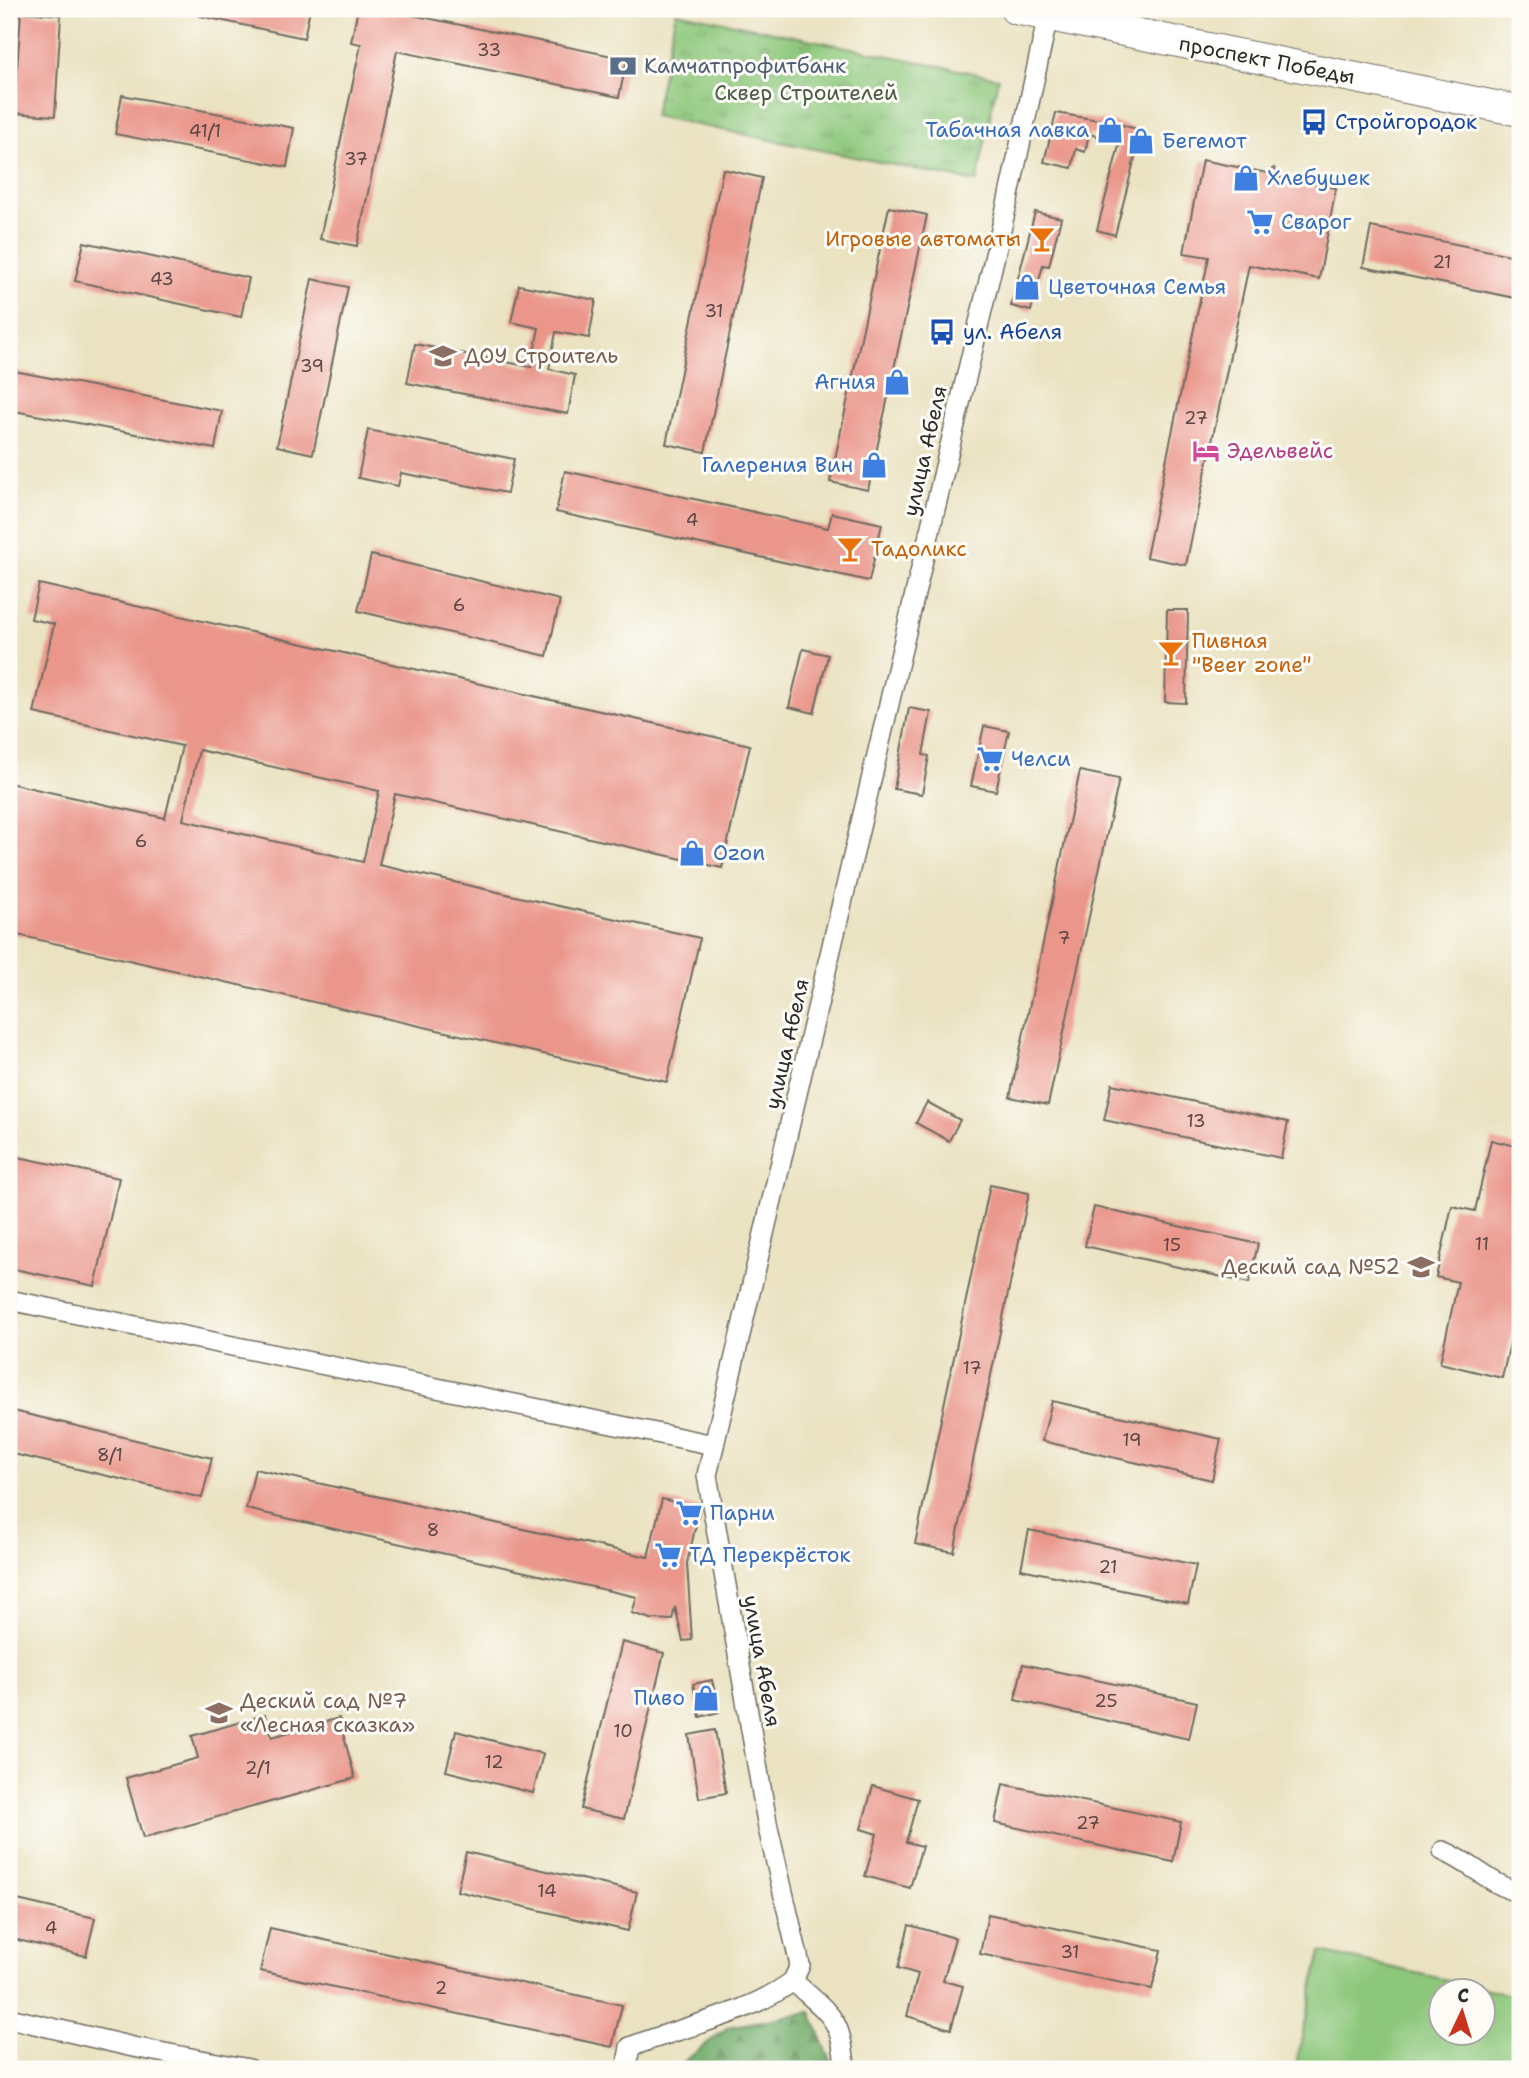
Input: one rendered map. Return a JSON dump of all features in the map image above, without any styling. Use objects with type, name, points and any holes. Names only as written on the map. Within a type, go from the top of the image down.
[{"type":"main road","name":"проспект Победы","points":[[1015,9],[1048,16],[1112,18],[1520,111]]},
{"type":"street","name":"улица Абеля","points":[[793,1981],[800,1965],[768,1828],[707,1475],[1008,200],[1048,16]]},
{"type":"street","points":[[9,1300],[714,1446]]},
{"type":"street","points":[[1443,1851],[1459,1858],[1497,1886],[1520,1893]]},
{"type":"street","points":[[626,2069],[631,2047],[775,1995],[793,1981],[832,2016],[843,2037],[845,2069]]},
{"type":"street","points":[[9,2018],[133,2047],[249,2069]]},
{"type":"green space","name":"Сквер Строителей","points":[[676,12],[998,78],[977,182],[654,116]]},
{"type":"green space","points":[[1321,1952],[1430,1976],[1428,2046],[1498,2046],[1498,1991],[1520,1996],[1520,2069],[1295,2069]]},
{"type":"green space","points":[[811,2012],[834,2069],[675,2069],[728,2027]]},
{"type":"building","points":[[201,9],[310,9],[304,38],[200,16]]},
{"type":"building","points":[[358,9],[383,9],[627,59],[619,97],[397,51],[357,246],[320,239],[361,44],[351,42]]},
{"type":"building","points":[[21,12],[61,15],[55,116],[14,113]]},
{"type":"building","points":[[122,95],[294,128],[287,167],[115,134]]},
{"type":"building","points":[[1056,113],[1116,123],[1136,129],[1135,133],[1141,134],[1115,235],[1097,230],[1120,142],[1089,134],[1085,152],[1076,149],[1072,168],[1044,162]]},
{"type":"building","points":[[1202,160],[1267,173],[1274,168],[1281,178],[1336,188],[1319,279],[1249,265],[1186,565],[1146,557],[1209,257],[1184,253]]},
{"type":"building","points":[[723,169],[762,178],[705,452],[666,444]]},
{"type":"building","points":[[889,207],[927,215],[868,490],[830,482]]},
{"type":"building","points":[[1035,212],[1061,218],[1049,266],[1043,265],[1031,311],[1011,306]]},
{"type":"building","points":[[1371,227],[1520,257],[1520,299],[1363,267]]},
{"type":"building","points":[[84,242],[249,278],[241,317],[75,281]]},
{"type":"building","points":[[312,279],[348,287],[313,454],[277,446]]},
{"type":"building","name":"ДОУ Строитель","points":[[519,285],[596,300],[589,338],[556,332],[549,369],[575,375],[568,414],[407,383],[415,344],[531,367],[539,328],[511,322]]},
{"type":"building","points":[[9,370],[222,411],[215,449],[9,410]]},
{"type":"building","points":[[368,430],[514,459],[507,493],[401,473],[398,486],[358,478]]},
{"type":"building","points":[[565,471],[828,528],[832,513],[882,524],[869,581],[556,512]]},
{"type":"building","points":[[371,555],[560,600],[547,656],[358,611]]},
{"type":"building","points":[[39,584],[750,745],[722,868],[395,794],[379,865],[700,938],[667,1082],[9,933],[9,783],[165,818],[182,746],[34,713],[54,624],[31,619]],"holes":[[[199,750],[379,791],[363,862],[183,820]]]},
{"type":"building","points":[[1167,610],[1188,610],[1186,703],[1165,702]]},
{"type":"building","points":[[803,649],[828,655],[814,713],[789,707]]},
{"type":"building","points":[[909,708],[931,712],[923,755],[929,756],[922,794],[894,789]]},
{"type":"building","name":"Челси","points":[[984,726],[1009,731],[996,791],[971,786]]},
{"type":"building","points":[[1080,771],[1119,779],[1048,1105],[1010,1097]]},
{"type":"building","points":[[1112,1084],[1288,1122],[1281,1158],[1104,1120]]},
{"type":"building","points":[[927,1102],[960,1120],[949,1141],[916,1123]]},
{"type":"building","points":[[1491,1140],[1520,1147],[1520,1300],[1502,1378],[1440,1363],[1458,1282],[1436,1277],[1452,1206],[1475,1211]]},
{"type":"building","points":[[9,1155],[119,1178],[95,1286],[9,1268]]},
{"type":"building","points":[[990,1185],[1029,1193],[954,1552],[915,1544]]},
{"type":"building","points":[[1094,1207],[1258,1244],[1249,1283],[1085,1246]]},
{"type":"building","points":[[1052,1401],[1221,1439],[1212,1480],[1042,1441]]},
{"type":"building","points":[[9,1410],[212,1458],[202,1498],[9,1453]]},
{"type":"building","points":[[255,1469],[648,1557],[662,1499],[700,1508],[687,1563],[692,1640],[683,1641],[675,1607],[672,1620],[651,1619],[632,1613],[637,1597],[246,1509]]},
{"type":"building","points":[[1029,1530],[1196,1565],[1188,1604],[1021,1569]]},
{"type":"building","points":[[622,1642],[664,1653],[624,1819],[581,1809]]},
{"type":"building","points":[[1023,1664],[1197,1702],[1189,1739],[1015,1700]]},
{"type":"building","name":"Пиво","points":[[712,1680],[719,1712],[700,1717],[693,1684]]},
{"type":"building","points":[[265,1715],[272,1737],[339,1718],[355,1778],[143,1838],[126,1778],[198,1758],[192,1736]]},
{"type":"building","points":[[715,1730],[726,1793],[699,1798],[689,1735]]},
{"type":"building","points":[[456,1731],[543,1754],[533,1793],[446,1771]]},
{"type":"building","points":[[1003,1784],[1181,1822],[1173,1862],[995,1823]]},
{"type":"building","points":[[873,1786],[918,1799],[906,1842],[922,1846],[910,1888],[865,1876],[877,1834],[861,1829]]},
{"type":"building","points":[[466,1852],[637,1892],[628,1931],[457,1891]]},
{"type":"building","points":[[9,1898],[95,1918],[86,1956],[9,1938]]},
{"type":"building","points":[[988,1914],[1161,1950],[1152,1989],[980,1954]]},
{"type":"building","points":[[909,1925],[955,1938],[943,1981],[963,1986],[951,2029],[907,2016],[918,1974],[898,1968]]},
{"type":"building","points":[[270,1928],[622,2005],[612,2047],[260,1971]]},
{"type":"place","name":"Камчатпрофитбанк","points":[[623,66]]},
{"type":"place","name":"Стройгородок","points":[[1314,122]]},
{"type":"place","name":"Табачная лавка","points":[[1110,130]]},
{"type":"place","name":"Бегемот","points":[[1141,141]]},
{"type":"place","name":"Хлебушек","points":[[1246,178]]},
{"type":"place","name":"Сварог","points":[[1260,222]]},
{"type":"place","name":"Игровые автоматы","points":[[1042,239]]},
{"type":"place","name":"Цветочная Семья","points":[[1027,287]]},
{"type":"place","name":"ул. Абеля","points":[[942,332]]},
{"type":"place","name":"ДОУ Строитель","points":[[443,356]]},
{"type":"place","name":"Агния","points":[[897,382]]},
{"type":"place","name":"Эдельвейс","points":[[1206,451]]},
{"type":"place","name":"Галерения Вин","points":[[874,465]]},
{"type":"place","name":"Тадоликс","points":[[850,549]]},
{"type":"place","name":"Пивная \"Beer zone\"","points":[[1171,653]]},
{"type":"place","name":"Челси","points":[[990,759]]},
{"type":"place","name":"Ozon","points":[[692,853]]},
{"type":"place","name":"Деский сад №52","points":[[1421,1267]]},
{"type":"place","name":"Парни","points":[[689,1513]]},
{"type":"place","name":"ТД Перекрёсток","points":[[668,1555]]},
{"type":"place","name":"Пиво","points":[[706,1698]]},
{"type":"place","name":"Деский сад №7 «Лесная сказка»","points":[[219,1713]]}]
